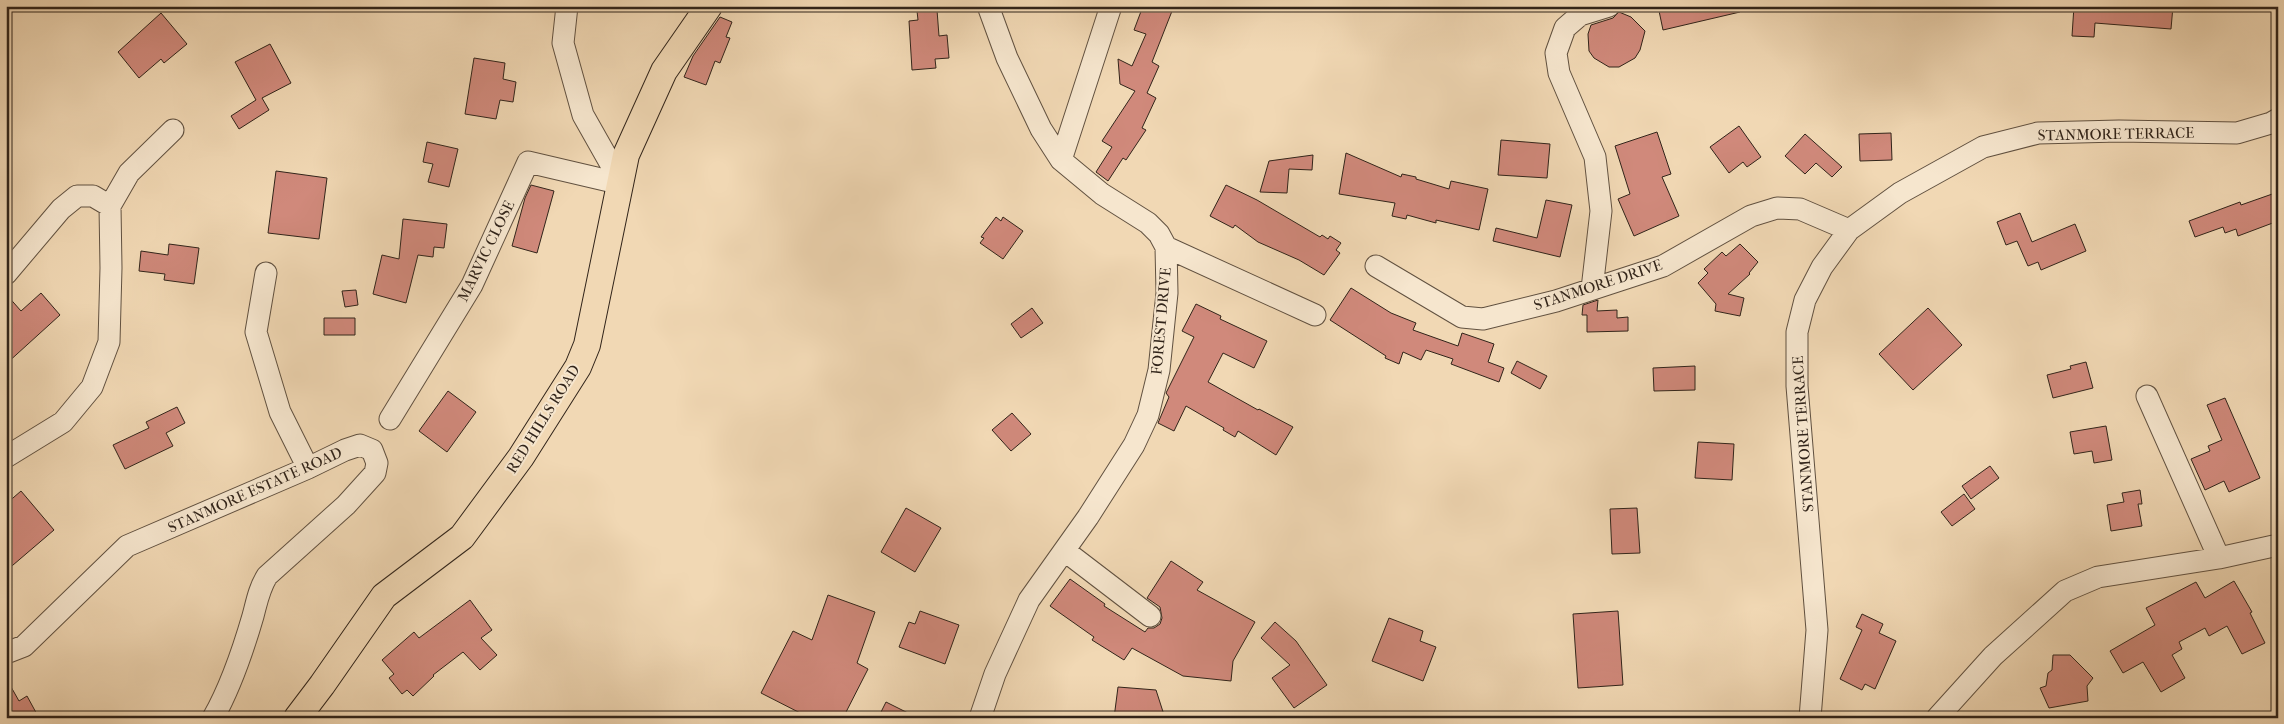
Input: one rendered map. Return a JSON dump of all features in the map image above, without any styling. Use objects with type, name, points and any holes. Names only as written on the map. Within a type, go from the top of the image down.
[{"type":"main road","name":"RED HILLS ROAD","points":[[297,718],[384,596],[462,537],[520,457],[578,367],[586,345],[622,184],[626,155],[664,71],[709,6]]},
{"type":"street","points":[[567,6],[563,43],[583,115],[622,184]]},
{"type":"street","name":"FOREST DRIVE","points":[[980,718],[995,674],[1029,600],[1134,445],[1148,414],[1159,370],[1167,293],[1166,247],[1159,234],[1148,223],[1102,194],[1061,160],[1041,129],[1006,58],[988,6]]},
{"type":"street","points":[[1061,160],[1111,6]]},
{"type":"street","points":[[1592,289],[1601,211],[1595,157],[1559,73],[1556,53],[1564,28],[1580,15],[1609,6]]},
{"type":"street","name":"STANMORE TERRACE","points":[[1810,718],[1818,630],[1797,386],[1797,332],[1806,300],[1822,267],[1849,230],[1900,193],[1983,147],[2038,133],[2237,133],[2271,123],[2278,119]]},
{"type":"street","points":[[6,457],[63,422],[92,387],[109,342],[110,206],[129,173],[173,130]]},
{"type":"street","name":"MARVIC CLOSE","points":[[390,419],[472,285],[528,162],[622,184]]},
{"type":"street","points":[[6,274],[61,209],[77,196],[93,196],[110,206]]},
{"type":"street","name":"STANMORE DRIVE","points":[[1376,266],[1462,317],[1483,319],[1556,301],[1663,266],[1751,216],[1777,208],[1800,209],[1849,230]]},
{"type":"street","points":[[1166,247],[1314,315]]},
{"type":"street","points":[[266,273],[256,332],[280,412],[308,468]]},
{"type":"street","points":[[2147,396],[2219,558]]},
{"type":"street","name":"STANMORE ESTATE ROAD","points":[[6,653],[24,646],[127,546],[308,468],[345,450],[360,445],[372,450],[377,463],[375,473],[346,505],[267,576],[259,588],[250,626],[222,703],[213,718]]},
{"type":"street","points":[[1937,718],[1993,656],[2065,591],[2098,577],[2219,558],[2278,545]]},
{"type":"street","points":[[1064,551],[1150,616]]},
{"type":"building","points":[[1143,6],[1174,6],[1152,62],[1159,66],[1147,93],[1156,98],[1142,128],[1146,130],[1126,160],[1123,158],[1108,181],[1096,172],[1112,147],[1102,141],[1135,91],[1120,84],[1118,59],[1132,66],[1146,34],[1134,30]]},
{"type":"building","points":[[1658,6],[1739,6],[1740,12],[1663,30]]},
{"type":"building","points":[[2074,6],[2173,6],[2171,29],[2095,23],[2094,37],[2072,36]]},
{"type":"building","points":[[937,10],[939,36],[947,35],[949,58],[935,59],[936,68],[912,70],[909,21],[918,20],[917,11]]},
{"type":"building","points":[[1619,12],[1631,17],[1645,31],[1640,50],[1635,58],[1619,67],[1609,67],[1594,58],[1589,51],[1588,34],[1591,25],[1613,18]]},
{"type":"building","points":[[161,13],[187,44],[164,63],[161,59],[139,78],[118,52]]},
{"type":"building","points":[[720,17],[732,22],[726,37],[730,38],[720,63],[715,61],[706,85],[684,77],[693,56]]},
{"type":"building","points":[[270,44],[291,83],[262,98],[269,110],[239,129],[231,116],[256,100],[235,62]]},
{"type":"building","points":[[474,58],[505,63],[503,79],[516,82],[513,102],[500,100],[496,119],[465,114]]},
{"type":"building","points":[[1739,126],[1761,157],[1747,167],[1743,162],[1729,173],[1710,147]]},
{"type":"building","points":[[1657,132],[1671,174],[1662,177],[1679,216],[1634,236],[1618,199],[1630,194],[1615,146]]},
{"type":"building","points":[[1891,133],[1892,160],[1860,161],[1859,134]]},
{"type":"building","points":[[1805,134],[1842,167],[1832,177],[1816,163],[1805,174],[1785,156]]},
{"type":"building","points":[[1501,140],[1550,144],[1547,178],[1498,175]]},
{"type":"building","points":[[427,142],[458,149],[449,187],[428,182],[433,164],[423,162]]},
{"type":"building","points":[[1346,153],[1401,177],[1402,174],[1416,177],[1416,179],[1449,189],[1451,181],[1488,189],[1479,230],[1436,220],[1436,223],[1407,215],[1406,219],[1392,216],[1395,203],[1339,194]]},
{"type":"building","points":[[1313,155],[1312,170],[1289,169],[1287,193],[1260,192],[1269,161]]},
{"type":"building","points":[[276,171],[327,178],[319,239],[268,233]]},
{"type":"building","points":[[531,185],[554,191],[537,253],[512,246],[525,198]]},
{"type":"building","points":[[1226,185],[1257,200],[1320,237],[1322,235],[1328,239],[1330,236],[1341,243],[1336,250],[1340,253],[1324,275],[1299,260],[1258,242],[1235,225],[1233,228],[1210,216]]},
{"type":"building","points":[[2278,192],[2278,221],[2238,236],[2236,229],[2225,233],[2223,227],[2195,237],[2189,221],[2240,202],[2241,205]]},
{"type":"building","points":[[1546,200],[1572,205],[1560,257],[1493,241],[1496,228],[1537,238]]},
{"type":"building","points":[[2020,213],[2032,242],[2075,224],[2086,251],[2041,270],[2038,262],[2028,266],[2017,241],[2006,245],[1997,222]]},
{"type":"building","points":[[996,217],[1001,221],[1003,217],[1023,231],[1003,259],[980,243],[984,238],[981,237]]},
{"type":"building","points":[[403,219],[447,224],[444,248],[434,247],[433,257],[418,255],[406,303],[373,294],[382,255],[399,259]]},
{"type":"building","points":[[169,244],[199,248],[194,284],[164,280],[165,274],[139,271],[141,251],[168,255]]},
{"type":"building","points":[[1740,244],[1758,262],[1750,274],[1728,294],[1744,298],[1740,316],[1715,311],[1716,304],[1698,283],[1708,273],[1704,269],[1722,252],[1726,256]]},
{"type":"building","points":[[1351,288],[1391,313],[1416,323],[1413,330],[1458,346],[1462,333],[1494,344],[1488,362],[1504,368],[1499,382],[1451,364],[1453,359],[1426,350],[1421,360],[1403,352],[1399,364],[1385,358],[1386,356],[1330,320]]},
{"type":"building","points":[[356,290],[358,305],[345,307],[342,291]]},
{"type":"building","points":[[41,293],[60,315],[6,364],[6,294],[21,311]]},
{"type":"building","points":[[1598,300],[1597,311],[1617,310],[1617,318],[1628,317],[1628,331],[1587,332],[1587,315],[1582,315],[1583,305]]},
{"type":"building","points":[[1196,304],[1221,316],[1220,319],[1267,341],[1254,368],[1223,353],[1208,382],[1293,427],[1276,455],[1238,431],[1235,437],[1223,430],[1224,428],[1186,406],[1174,431],[1158,423],[1169,397],[1166,393],[1194,337],[1182,331]]},
{"type":"building","points":[[1032,308],[1043,323],[1021,338],[1011,324]]},
{"type":"building","points":[[1928,308],[1962,345],[1913,390],[1879,354]]},
{"type":"building","points":[[324,318],[355,318],[355,335],[324,335]]},
{"type":"building","points":[[1517,361],[1547,376],[1540,389],[1511,373]]},
{"type":"building","points":[[2086,362],[2093,388],[2053,398],[2047,375],[2071,369],[2070,366]]},
{"type":"building","points":[[1695,366],[1695,390],[1654,391],[1653,368]]},
{"type":"building","points":[[448,391],[476,412],[447,452],[419,431]]},
{"type":"building","points":[[2225,398],[2260,478],[2229,492],[2224,481],[2205,490],[2191,459],[2210,451],[2208,446],[2222,440],[2207,405]]},
{"type":"building","points":[[177,407],[185,423],[166,433],[173,446],[125,469],[113,445],[149,428],[146,422]]},
{"type":"building","points":[[1012,413],[1031,434],[1011,451],[992,430]]},
{"type":"building","points":[[2106,426],[2112,460],[2094,463],[2092,451],[2074,454],[2070,432]]},
{"type":"building","points":[[1698,442],[1734,444],[1732,480],[1695,478]]},
{"type":"building","points":[[1990,466],[1999,478],[1971,499],[1962,486]]},
{"type":"building","points":[[2140,490],[2142,504],[2138,504],[2142,526],[2111,531],[2107,505],[2124,502],[2122,493]]},
{"type":"building","points":[[21,491],[54,530],[6,571],[6,504]]},
{"type":"building","points":[[1964,494],[1975,509],[1952,526],[1941,512]]},
{"type":"building","points":[[906,508],[941,528],[915,572],[881,552]]},
{"type":"building","points":[[1637,508],[1640,553],[1612,554],[1610,509]]},
{"type":"building","points":[[1171,561],[1203,582],[1197,590],[1255,622],[1233,661],[1231,681],[1183,676],[1132,648],[1124,660],[1092,640],[1094,637],[1050,606],[1070,579],[1105,604],[1104,606],[1145,632],[1148,628],[1154,628],[1160,624],[1162,618],[1160,607],[1147,598]]},
{"type":"building","points":[[2234,581],[2252,612],[2250,613],[2265,643],[2242,654],[2227,626],[2209,636],[2205,628],[2179,642],[2182,649],[2172,655],[2185,678],[2161,692],[2143,662],[2123,673],[2110,651],[2155,625],[2146,608],[2196,582],[2205,598]]},
{"type":"building","points":[[828,595],[875,612],[857,663],[868,669],[843,718],[810,718],[761,693],[793,631],[812,640]]},
{"type":"building","points":[[470,600],[492,630],[481,638],[497,655],[480,670],[463,652],[433,675],[413,696],[407,690],[402,694],[389,678],[394,674],[382,660],[414,632],[419,638]]},
{"type":"building","points":[[920,611],[959,625],[945,664],[899,647],[909,622],[915,624]]},
{"type":"building","points":[[1618,611],[1623,685],[1578,688],[1573,614]]},
{"type":"building","points":[[1862,614],[1883,624],[1879,633],[1896,641],[1875,689],[1865,684],[1862,690],[1840,679],[1862,630],[1856,627]]},
{"type":"building","points":[[1389,618],[1423,631],[1420,641],[1436,647],[1423,681],[1372,661]]},
{"type":"building","points":[[1275,622],[1296,641],[1327,685],[1294,708],[1272,678],[1290,665],[1261,638]]},
{"type":"building","points":[[2053,655],[2070,655],[2093,678],[2087,686],[2088,701],[2049,708],[2040,688],[2046,686],[2048,673],[2052,670]]},
{"type":"building","points":[[6,678],[19,701],[27,696],[39,718],[6,718]]},
{"type":"building","points":[[1118,687],[1156,690],[1165,718],[1114,718]]},
{"type":"building","points":[[886,702],[918,718],[878,718]]}]
